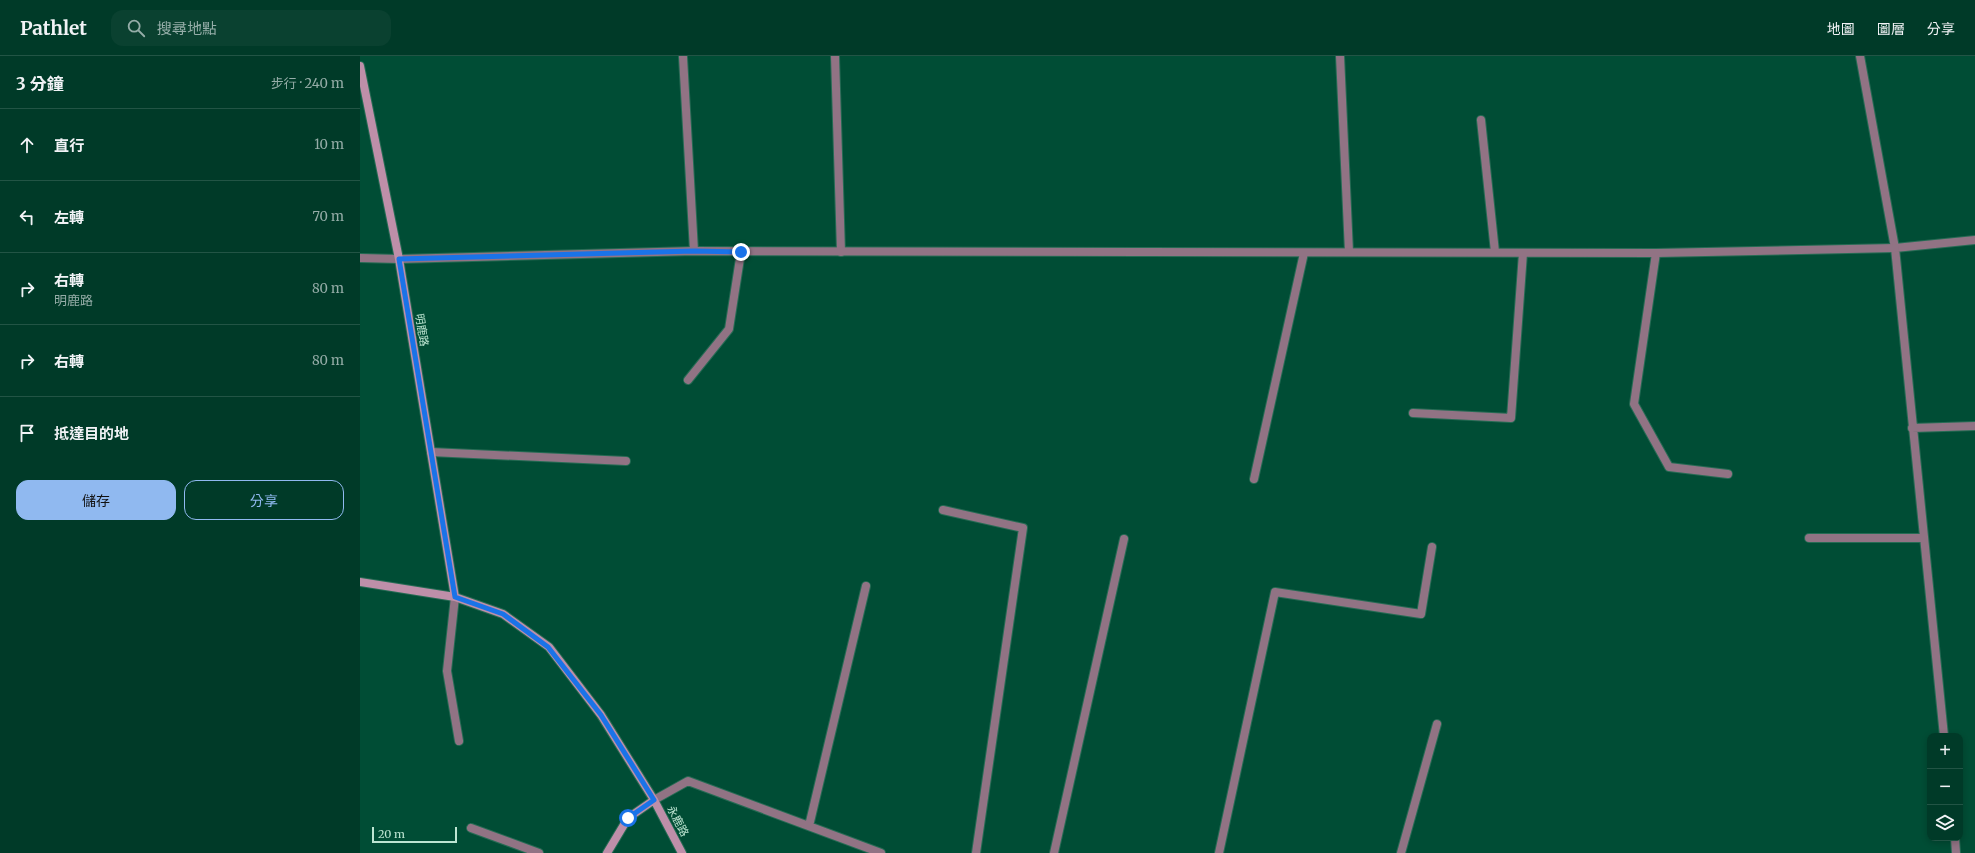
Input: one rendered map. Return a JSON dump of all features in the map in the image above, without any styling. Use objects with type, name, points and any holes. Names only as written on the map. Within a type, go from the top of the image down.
[{"type":"street","points":[[836,56],[841,252]]},
{"type":"street","points":[[1340,56],[1349,252]]},
{"type":"street","points":[[1860,56],[1895,248],[1944,733]]},
{"type":"street","points":[[683,57],[694,251]]},
{"type":"street","name":"明鹿路","points":[[360,66],[399,259],[455,597]]},
{"type":"street","points":[[1481,120],[1495,252]]},
{"type":"street","points":[[360,258],[399,259],[694,251],[1656,253],[1895,248],[1975,240]]},
{"type":"street","points":[[688,380],[729,329],[741,252]]},
{"type":"street","points":[[1254,479],[1304,253]]},
{"type":"street","points":[[1413,413],[1511,418],[1523,253]]},
{"type":"street","points":[[1656,253],[1634,404],[1669,467],[1728,474]]},
{"type":"street","points":[[1912,428],[1975,426]]},
{"type":"street","points":[[431,452],[626,461]]},
{"type":"street","points":[[942,510],[1023,528],[976,853]]},
{"type":"street","points":[[1810,538],[1924,538]]},
{"type":"street","points":[[1054,853],[1124,539]]},
{"type":"street","points":[[1219,853],[1275,592],[1421,614],[1432,547]]},
{"type":"street","name":"永鹿路","points":[[360,582],[455,597],[503,614],[548,647],[601,715],[654,800],[682,853]]},
{"type":"street","points":[[809,826],[866,586]]},
{"type":"street","points":[[455,597],[447,671],[459,741]]},
{"type":"street","points":[[1401,853],[1437,724]]},
{"type":"street","points":[[607,853],[628,818],[654,800],[688,781],[882,853]]},
{"type":"street","points":[[471,828],[539,853]]},
{"type":"street","points":[[1955,841],[1956,853]]},
{"type":"route","points":[[628,818],[654,800],[601,715],[548,647],[503,614],[455,597],[399,259],[694,251],[741,252]]}]
